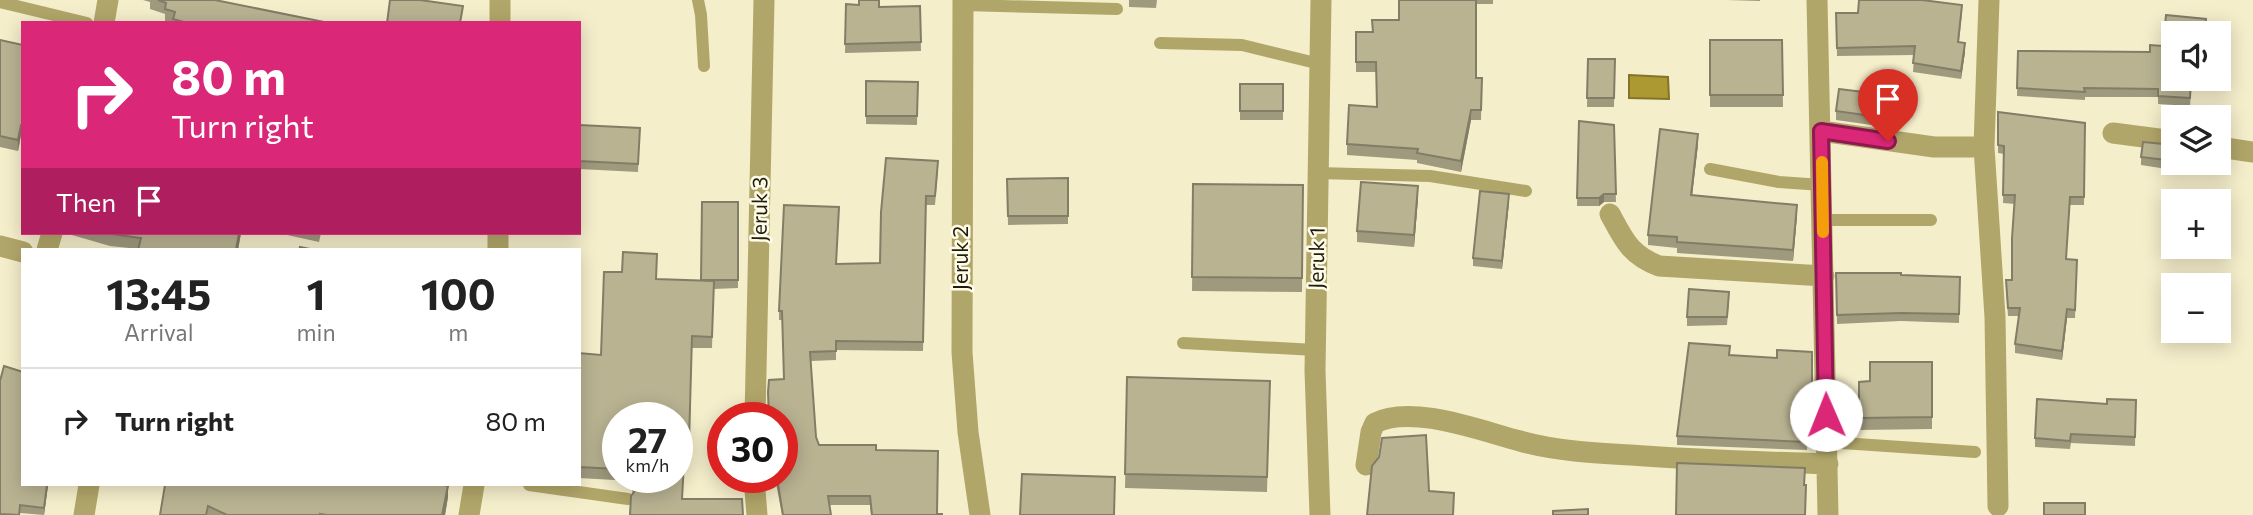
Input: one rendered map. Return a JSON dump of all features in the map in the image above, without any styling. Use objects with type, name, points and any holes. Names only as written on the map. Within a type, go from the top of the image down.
[{"type":"street","points":[[104,21],[108,0]]},
{"type":"street","points":[[500,0],[500,21]]},
{"type":"street","name":"Jeruk 3","points":[[755,402],[764,0]]},
{"type":"street","name":"Jeruk 1","points":[[1320,515],[1315,350],[1321,0]]},
{"type":"street","points":[[1817,0],[1828,515]]},
{"type":"street","points":[[1989,0],[1984,148],[1995,317],[1998,506]]},
{"type":"street","name":"Jeruk 2","points":[[963,2],[961,352],[968,432],[980,515]]},
{"type":"street","points":[[1821,131],[1934,147],[1984,148]]},
{"type":"street","points":[[2113,133],[2161,139]]},
{"type":"street","points":[[2231,149],[2253,152]]},
{"type":"street","points":[[1610,214],[1630,249],[1644,260],[1659,266],[1824,276]]},
{"type":"street","points":[[0,246],[21,252]]},
{"type":"street","points":[[1367,465],[1375,423],[1402,417],[1447,421],[1521,442],[1571,451],[1694,460],[1828,464]]},
{"type":"street","points":[[84,515],[89,486]]},
{"type":"street","points":[[469,515],[474,486]]},
{"type":"street","points":[[755,493],[757,515]]},
{"type":"lane","points":[[698,0],[704,66]]},
{"type":"lane","points":[[0,2],[78,21]]},
{"type":"lane","points":[[963,2],[1117,9]]},
{"type":"lane","points":[[1160,44],[1242,45],[1320,64]]},
{"type":"lane","points":[[1710,169],[1779,182],[1822,185]]},
{"type":"lane","points":[[1318,173],[1430,176],[1526,191]]},
{"type":"lane","points":[[1823,220],[1931,220]]},
{"type":"lane","points":[[1183,343],[1315,350]]},
{"type":"lane","points":[[1827,442],[1975,452]]},
{"type":"lane","points":[[536,486],[628,499]]},
{"type":"shaded area","points":[[1629,75],[1668,77],[1669,99],[1629,98]]},
{"type":"building","points":[[158,0],[215,0],[319,21],[180,21],[173,19],[175,12],[165,9],[166,3]]},
{"type":"building","points":[[390,0],[420,0],[463,6],[460,21],[387,21]]},
{"type":"building","points":[[859,0],[879,0],[879,7],[920,6],[921,42],[845,44],[846,4],[859,5]]},
{"type":"building","points":[[1399,0],[1476,0],[1476,78],[1482,78],[1481,110],[1471,110],[1461,161],[1417,153],[1418,149],[1347,144],[1349,105],[1377,107],[1376,62],[1356,62],[1356,32],[1373,32],[1372,20],[1399,20]]},
{"type":"building","points":[[1859,0],[1922,0],[1962,5],[1958,42],[1965,43],[1961,71],[1913,63],[1915,46],[1837,48],[1836,13],[1858,13]]},
{"type":"building","points":[[2166,15],[2206,19],[2206,21],[2165,21]]},
{"type":"building","points":[[0,40],[21,45],[21,125],[18,140],[0,136]]},
{"type":"building","points":[[1710,40],[1782,40],[1783,95],[1710,95]]},
{"type":"building","points":[[2150,45],[2161,46],[2161,91],[2190,91],[2190,98],[2158,96],[2158,89],[2084,88],[2085,92],[2017,88],[2018,51],[2150,52]]},
{"type":"building","points":[[1588,59],[1615,59],[1614,98],[1587,98]]},
{"type":"building","points":[[866,81],[918,82],[917,116],[866,116]]},
{"type":"building","points":[[1240,84],[1283,84],[1283,111],[1240,111]]},
{"type":"building","points":[[1839,89],[1889,95],[1886,118],[1836,111]]},
{"type":"building","points":[[1998,112],[2085,123],[2084,197],[2070,197],[2066,259],[2077,260],[2075,310],[2067,309],[2062,351],[2015,344],[2020,308],[2008,308],[2006,280],[2012,280],[2015,195],[2003,195],[2004,146],[1998,145]]},
{"type":"building","points":[[1579,121],[1614,125],[1616,194],[1604,194],[1599,198],[1577,198]]},
{"type":"building","points":[[581,125],[640,128],[638,164],[581,161]]},
{"type":"building","points":[[1660,129],[1698,134],[1691,195],[1797,205],[1793,250],[1677,242],[1677,237],[1648,235]]},
{"type":"building","points":[[2143,142],[2161,144],[2161,159],[2141,157]]},
{"type":"building","points":[[886,158],[938,161],[935,196],[926,196],[923,342],[836,341],[836,351],[810,352],[816,437],[819,445],[876,445],[876,450],[938,451],[937,514],[942,515],[872,515],[870,496],[828,496],[831,515],[783,515],[779,493],[798,493],[798,402],[768,402],[768,392],[769,380],[784,379],[782,311],[779,311],[784,205],[839,207],[836,264],[880,263]]},
{"type":"building","points":[[1068,178],[1068,216],[1008,216],[1007,179]]},
{"type":"building","points":[[1361,182],[1418,186],[1414,235],[1357,231]]},
{"type":"building","points":[[1193,184],[1303,185],[1302,278],[1192,277]]},
{"type":"building","points":[[1480,191],[1509,194],[1502,261],[1473,258]]},
{"type":"building","points":[[702,202],[738,202],[738,280],[701,280]]},
{"type":"building","points":[[119,235],[239,235],[236,248],[138,248],[141,238]]},
{"type":"building","points":[[623,252],[657,254],[656,279],[714,281],[712,337],[692,336],[690,402],[602,402],[602,468],[581,467],[581,353],[601,355],[604,272],[622,272]]},
{"type":"building","points":[[1836,273],[1960,277],[1959,314],[1837,315]]},
{"type":"building","points":[[1689,289],[1729,292],[1727,317],[1687,317]]},
{"type":"building","points":[[1689,343],[1730,346],[1729,355],[1777,358],[1777,350],[1812,352],[1807,442],[1677,436]]},
{"type":"building","points":[[1870,362],[1932,362],[1932,417],[1859,418],[1859,382],[1870,381]]},
{"type":"building","points":[[4,366],[21,371],[21,486],[47,486],[44,508],[20,505],[19,515],[0,514],[0,381]]},
{"type":"building","points":[[1127,377],[1270,381],[1267,477],[1125,474]]},
{"type":"building","points":[[2037,399],[2107,404],[2107,399],[2136,400],[2135,437],[2071,434],[2070,441],[2035,438]]},
{"type":"building","points":[[1426,435],[1429,491],[1454,493],[1453,515],[1367,515],[1372,466],[1379,457],[1382,438]]},
{"type":"building","points":[[1677,463],[1805,468],[1805,515],[1676,515]]},
{"type":"building","points":[[1022,474],[1115,477],[1114,515],[1020,515]]},
{"type":"building","points":[[165,486],[448,486],[442,515],[227,515],[208,506],[206,515],[160,515]]},
{"type":"building","points":[[633,493],[682,493],[682,499],[742,499],[743,515],[630,515]]},
{"type":"building","points":[[2044,503],[2085,503],[2085,515],[2044,515]]},
{"type":"building","points":[[1588,509],[1588,515],[1553,515],[1553,511]]},
{"type":"slow traffic","points":[[1822,162],[1823,232]]},
{"type":"route","points":[[1826,415],[1821,131],[1888,141]]}]
